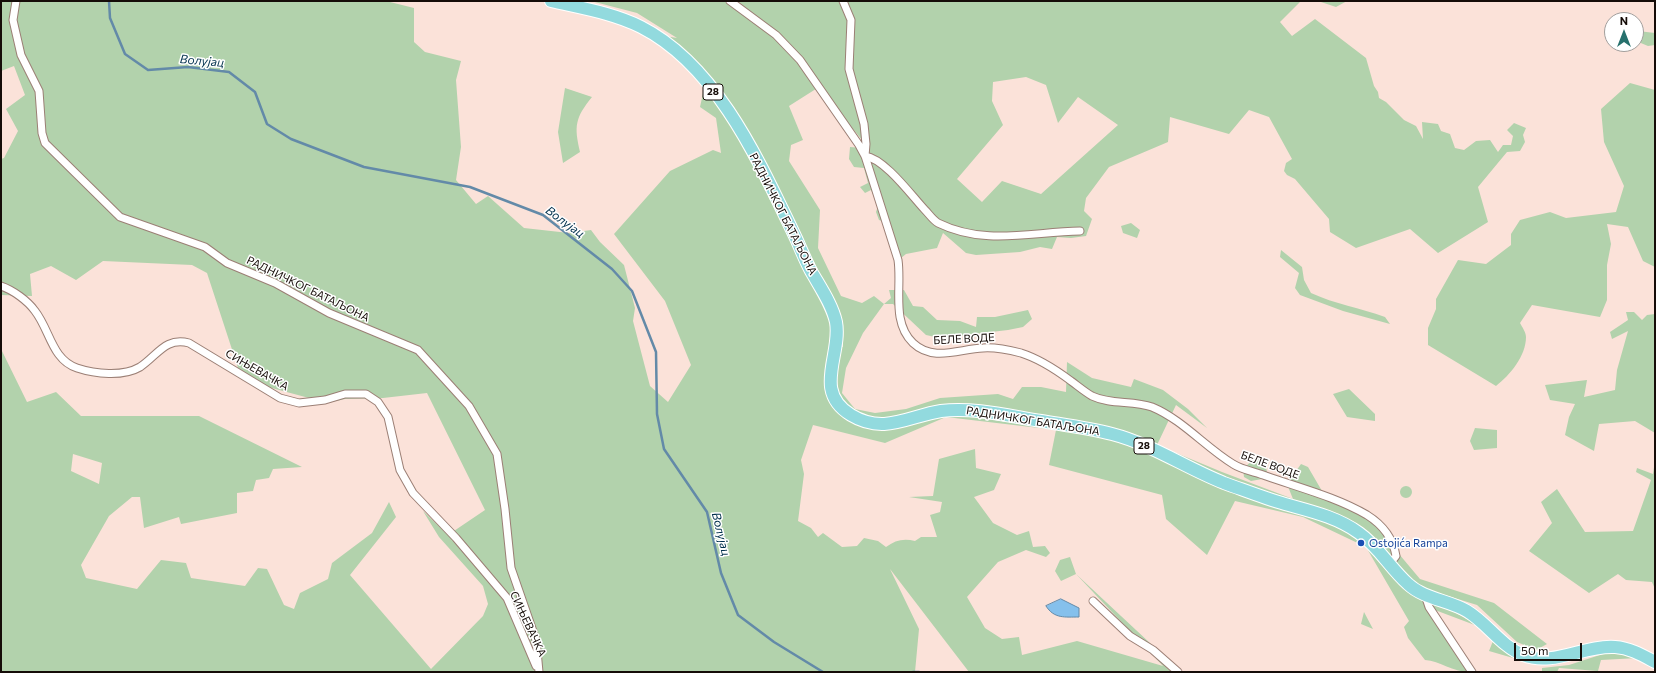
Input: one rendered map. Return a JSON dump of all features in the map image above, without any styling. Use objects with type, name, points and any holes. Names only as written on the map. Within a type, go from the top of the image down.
[{"type":"main road","name":"РАДНИЧКОГ БАТАЉОНА","points":[[551,1],[615,17],[649,31],[670,45],[691,64],[722,104],[739,129],[762,170],[831,308],[837,335],[830,369],[830,385],[839,404],[851,415],[869,422],[884,424],[912,420],[939,412],[971,410],[1112,434],[1154,449],[1195,470],[1252,494],[1336,520],[1359,533],[1375,545],[1406,583],[1425,595],[1452,604],[1470,613],[1517,652],[1534,658],[1550,659],[1594,649],[1614,647],[1631,650],[1655,662]]},
{"type":"street","name":"РАДНИЧКОГ БАТАЉОНА","points":[[16,1],[13,20],[20,55],[39,91],[42,133],[45,143],[120,216],[205,247],[227,263],[276,283],[329,313],[418,350],[469,406],[497,454],[506,509],[511,568],[536,640],[538,672]]},
{"type":"street","name":"БЕЛЕ ВОДЕ","points":[[730,1],[776,35],[800,60],[865,156],[898,260],[898,303],[905,333],[912,343],[922,350],[933,354],[982,348],[1008,350],[1038,359],[1051,366],[1092,396],[1106,401],[1150,407],[1174,419],[1234,465],[1340,501],[1368,516],[1384,529],[1392,541],[1396,556],[1390,564]]},
{"type":"street","points":[[843,1],[851,20],[849,69],[864,124],[866,144],[865,156],[873,157],[888,170],[937,222],[972,236],[1005,236],[1080,231]]},
{"type":"street","name":"СИЊЕВАЧКА","points":[[1,286],[20,296],[35,311],[61,360],[77,368],[102,373],[118,373],[139,368],[170,343],[179,340],[189,342],[280,398],[299,403],[325,400],[345,394],[366,394],[378,402],[388,417],[400,470],[413,493],[456,538],[507,598],[538,672]]},
{"type":"street","points":[[1425,595],[1429,607],[1472,672]]},
{"type":"street","points":[[1093,601],[1130,636],[1154,650],[1178,672]]},
{"type":"green space","points":[[1,1],[386,1],[414,8],[414,42],[425,52],[461,61],[456,80],[461,147],[456,180],[476,204],[488,196],[524,228],[569,233],[591,230],[600,242],[624,265],[635,308],[633,321],[650,386],[668,402],[691,365],[665,301],[614,234],[670,171],[713,150],[721,153],[716,118],[700,107],[704,89],[676,55],[652,34],[677,38],[637,13],[591,1],[1301,1],[1280,22],[1292,36],[1315,19],[1366,58],[1379,98],[1386,102],[1404,120],[1416,126],[1423,139],[1422,122],[1438,124],[1441,131],[1450,134],[1455,148],[1464,150],[1476,141],[1490,140],[1498,152],[1503,145],[1511,145],[1513,136],[1507,130],[1514,123],[1526,128],[1523,135],[1525,142],[1520,151],[1507,152],[1478,187],[1488,222],[1438,253],[1410,229],[1356,248],[1330,232],[1329,219],[1295,179],[1287,175],[1284,171],[1286,163],[1292,159],[1269,117],[1249,110],[1229,134],[1170,117],[1168,142],[1109,167],[1086,198],[1084,211],[1092,219],[1086,236],[1071,238],[1057,237],[1052,249],[1040,247],[1020,252],[976,255],[966,253],[943,233],[937,248],[906,254],[901,258],[885,222],[879,220],[876,212],[878,206],[871,190],[865,193],[860,187],[868,183],[864,168],[854,167],[849,159],[850,147],[863,148],[862,140],[819,87],[789,106],[803,140],[791,145],[789,161],[820,210],[818,248],[841,296],[862,303],[874,296],[884,304],[863,333],[846,368],[842,393],[855,409],[875,413],[906,409],[940,398],[998,394],[1013,399],[1022,387],[1041,387],[1066,392],[1067,362],[1092,378],[1131,387],[1134,379],[1163,390],[1188,409],[1207,428],[1176,405],[1157,445],[1293,499],[1287,484],[1301,464],[1308,467],[1322,491],[1383,524],[1399,554],[1420,579],[1494,603],[1547,644],[1536,650],[1517,642],[1477,605],[1432,591],[1451,610],[1480,627],[1435,610],[1469,672],[1463,672],[1436,662],[1425,660],[1408,638],[1404,627],[1409,621],[1366,547],[1303,517],[1235,501],[1207,555],[1166,519],[1162,495],[1049,465],[1056,430],[946,417],[885,443],[813,425],[801,460],[804,474],[798,521],[811,528],[818,537],[823,533],[842,547],[857,546],[864,538],[878,541],[886,547],[900,540],[915,541],[921,537],[937,537],[930,515],[940,512],[942,502],[909,497],[933,496],[939,459],[975,449],[976,468],[1001,474],[994,490],[974,497],[993,523],[1017,535],[1029,531],[1033,547],[1045,546],[1050,553],[1046,557],[1026,550],[998,562],[967,597],[985,628],[1002,639],[1019,637],[1022,655],[1077,641],[1163,666],[1076,574],[1181,672],[969,672],[890,569],[919,629],[915,672],[537,672],[521,638],[536,672],[1,672],[1,349],[27,402],[56,392],[81,416],[199,416],[302,467],[273,469],[269,478],[256,480],[253,491],[237,493],[237,513],[181,524],[179,517],[144,528],[140,497],[132,497],[109,516],[81,565],[86,578],[137,589],[161,560],[186,563],[191,578],[245,586],[258,568],[267,569],[284,605],[294,609],[300,593],[328,579],[332,563],[372,533],[389,502],[396,517],[350,575],[431,669],[483,616],[488,604],[483,586],[439,537],[423,511],[448,535],[485,510],[427,393],[383,398],[345,399],[318,405],[309,398],[242,380],[207,273],[192,265],[103,261],[76,280],[51,266],[30,274],[32,296],[1,295],[1,159],[4,158],[18,131],[6,109],[25,95],[14,66],[1,71]],"holes":[[[1026,77],[1046,85],[1058,123],[1078,97],[1118,125],[1041,194],[1002,181],[982,202],[957,179],[1003,125],[992,101],[993,82]],[[826,311],[841,321],[843,347],[831,343],[832,327]],[[73,454],[102,463],[99,484],[71,471]]]},
{"type":"green space","points":[[1318,1],[1347,1],[1336,7]]},
{"type":"green space","points":[[1644,32],[1655,33],[1655,45],[1648,46],[1644,44]]},
{"type":"green space","points":[[1630,83],[1655,90],[1655,267],[1643,261],[1628,227],[1607,224],[1611,244],[1607,265],[1607,300],[1600,317],[1532,305],[1520,323],[1526,335],[1525,344],[1520,358],[1512,371],[1496,386],[1428,345],[1428,328],[1436,309],[1436,299],[1458,260],[1486,264],[1511,245],[1511,234],[1520,220],[1550,212],[1566,218],[1616,212],[1624,186],[1604,142],[1601,109]]},
{"type":"green space","points":[[565,88],[592,97],[586,104],[577,123],[577,135],[580,152],[563,163],[558,132]]},
{"type":"green space","points":[[1131,223],[1140,230],[1137,238],[1123,233],[1121,226]]},
{"type":"green space","points":[[1281,250],[1302,267],[1304,280],[1311,293],[1385,317],[1390,324],[1343,311],[1300,295],[1295,288],[1299,273],[1280,257]]},
{"type":"green space","points":[[889,290],[904,290],[913,306],[923,307],[937,320],[960,321],[976,327],[977,317],[995,317],[1028,310],[1032,319],[1023,327],[940,338],[926,335],[893,304],[884,304],[891,298]]},
{"type":"green space","points":[[1626,312],[1634,312],[1642,320],[1647,315],[1655,314],[1655,433],[1635,421],[1599,424],[1594,451],[1565,435],[1569,417],[1575,404],[1550,400],[1545,385],[1587,380],[1584,397],[1615,390],[1617,370],[1628,331],[1612,339],[1610,332],[1628,320]]},
{"type":"green space","points":[[1349,389],[1375,414],[1375,421],[1347,417],[1333,394]]},
{"type":"green space","points":[[1475,428],[1497,430],[1497,448],[1474,450],[1470,441]]},
{"type":"green space","points":[[1256,457],[1265,461],[1268,478],[1251,481],[1244,477],[1243,469]]},
{"type":"green space","points":[[1655,460],[1655,589],[1652,582],[1626,580],[1618,574],[1589,593],[1529,551],[1552,523],[1541,502],[1557,489],[1585,532],[1633,531],[1651,480],[1636,472],[1637,468],[1653,474]]},
{"type":"green space","points":[[1404,486],[1408,486],[1412,492],[1408,498],[1404,498],[1400,494],[1400,490]]},
{"type":"green space","points":[[1070,557],[1076,574],[1061,581],[1055,571],[1060,560]]},
{"type":"green space","points":[[1364,612],[1373,629],[1361,624]]},
{"type":"green space","points":[[1493,641],[1520,660],[1489,651]]},
{"type":"green space","points":[[1620,653],[1638,658],[1601,660],[1598,671],[1559,668],[1557,672],[1542,672],[1542,668],[1569,665],[1603,654]]},
{"type":"water","points":[[1061,599],[1079,608],[1079,617],[1065,617],[1056,615],[1046,606]]},
{"type":"waterway","name":"Волујац","points":[[109,1],[110,18],[125,54],[148,70],[188,67],[229,72],[255,92],[267,124],[291,139],[364,167],[470,187],[543,215],[612,269],[632,291],[656,352],[657,414],[664,449],[707,512],[721,573],[738,615],[774,642],[823,672]]},
{"type":"waterway","name":"Волујац","points":[[913,672],[919,672]]},
{"type":"place","name":"Ostojića Rampa","points":[[1361,543]]}]
